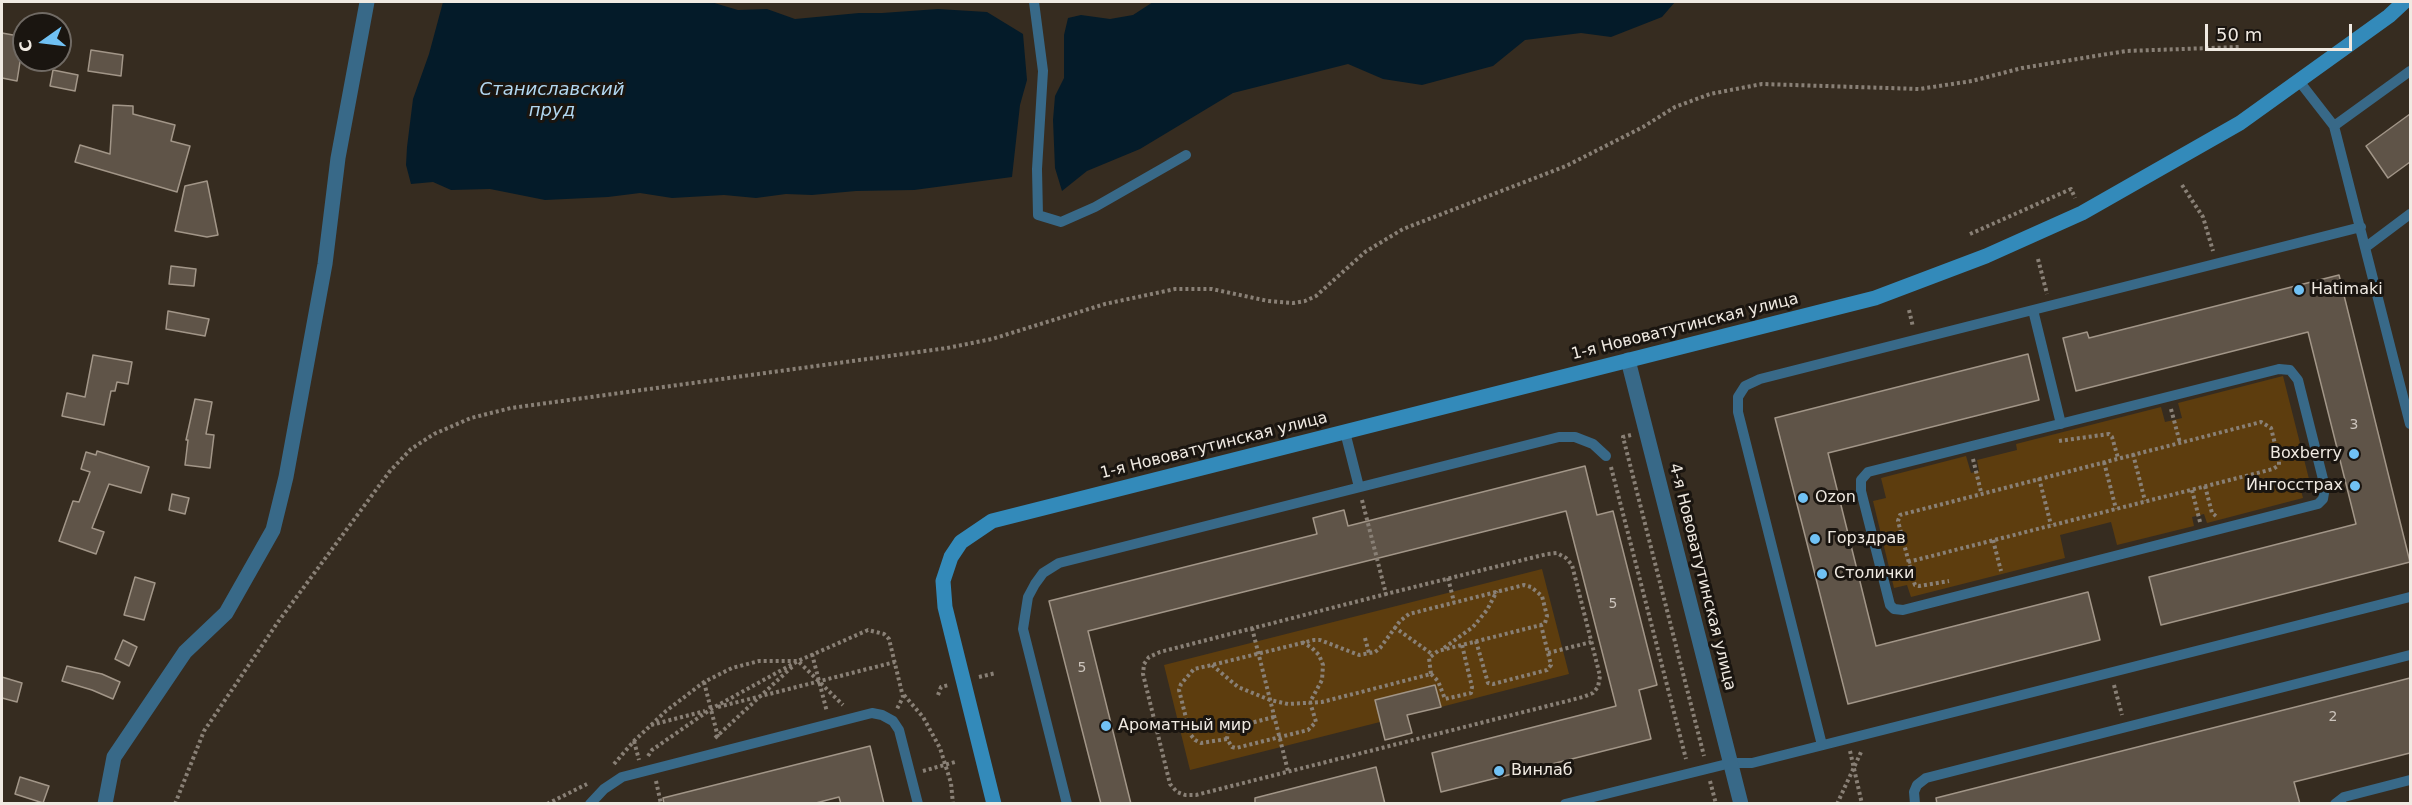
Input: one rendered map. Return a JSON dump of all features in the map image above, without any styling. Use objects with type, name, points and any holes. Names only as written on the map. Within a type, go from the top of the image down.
[{"type":"street","points":[[105,804],[114,757],[185,652],[226,613],[273,530],[286,477],[325,264],[338,158],[367,2]]},
{"type":"street","name":"1-я Нововатутинская улица","points":[[994,804],[945,607],[943,581],[951,557],[961,542],[992,521],[1875,298],[1986,256],[2082,213],[2240,123],[2389,16],[2404,2]]},
{"type":"street","name":"4-я Нововатутинская улица","points":[[1629,360],[1741,804]]},
{"type":"lane","points":[[1034,2],[1043,71],[1037,169],[1038,215],[1061,222],[1095,207],[1186,155]]},
{"type":"lane","points":[[2334,126],[2410,70]]},
{"type":"lane","points":[[2299,81],[2334,126],[2410,424]]},
{"type":"lane","points":[[2366,247],[2410,214]]},
{"type":"lane","points":[[1822,745],[1738,412],[1738,397],[1745,386],[1760,379],[2361,227]]},
{"type":"lane","points":[[2033,310],[2061,423]]},
{"type":"lane","points":[[2279,369],[2290,370],[2298,380],[2325,493],[2318,504],[1899,610],[1890,604],[1861,491],[1860,484],[1868,472],[2168,396],[2279,369]]},
{"type":"lane","points":[[1345,432],[1359,487]]},
{"type":"lane","points":[[1067,804],[1023,629],[1028,597],[1043,573],[1059,563],[1559,437],[1575,437],[1593,444],[1606,456]]},
{"type":"lane","points":[[1565,804],[1707,768],[1731,763],[1752,763],[2410,597]]},
{"type":"lane","points":[[1915,804],[1914,792],[1917,785],[1926,778],[2410,656]]},
{"type":"lane","points":[[590,804],[604,789],[622,777],[872,713],[889,719],[899,730],[918,804]]},
{"type":"lane","points":[[2335,804],[2344,797],[2410,780]]},
{"type":"path","points":[[175,804],[204,731],[278,622],[390,471],[411,449],[434,434],[471,418],[512,408],[947,348],[992,339],[1105,304],[1175,289],[1212,289],[1269,301],[1293,303],[1305,301],[1316,296],[1365,252],[1403,229],[1566,166],[1643,127],[1675,107],[1710,94],[1762,84],[1919,89],[1972,81],[2022,68],[2126,51],[2239,47]]},
{"type":"path","points":[[2182,185],[2206,222],[2217,264]]},
{"type":"path","points":[[1970,234],[2071,189],[2082,213]]},
{"type":"path","points":[[2038,259],[2050,306]]},
{"type":"path","points":[[2168,396],[2180,443]]},
{"type":"path","points":[[1908,562],[2273,469],[2277,467],[2279,460],[2271,428],[2265,423],[2133,454],[1900,515],[1898,521],[1908,562],[1917,586],[1954,580]]},
{"type":"path","points":[[2049,443],[2107,434],[2112,437],[2118,458]]},
{"type":"path","points":[[1631,435],[1623,437],[1716,804]]},
{"type":"path","points":[[1970,447],[1981,493]]},
{"type":"path","points":[[2133,454],[2145,501]]},
{"type":"path","points":[[1606,456],[1614,471],[1689,772]]},
{"type":"path","points":[[2104,462],[2116,509]]},
{"type":"path","points":[[2039,478],[2051,525]]},
{"type":"path","points":[[1359,487],[1386,594]]},
{"type":"path","points":[[2192,490],[2203,534]]},
{"type":"path","points":[[1993,540],[2004,584]]},
{"type":"path","points":[[1557,553],[1566,558],[1572,566],[1591,642],[1599,676],[1598,687],[1593,693],[1196,795],[1177,792],[1170,784],[1143,674],[1144,664],[1149,657],[1160,651],[1448,578],[1546,554],[1557,553]]},
{"type":"path","points":[[1989,574],[2001,572]]},
{"type":"path","points":[[1448,578],[1454,602]]},
{"type":"path","points":[[1227,739],[1208,744],[1195,740],[1190,734],[1180,687],[1191,671],[1302,642],[1320,640],[1355,654],[1369,653],[1380,648],[1394,627],[1409,614],[1524,585],[1542,596],[1547,616],[1541,625],[1438,651]]},
{"type":"path","points":[[1462,645],[1473,687],[1471,693],[1445,699],[1438,681],[1431,674],[1428,663],[1432,654],[1456,641],[1473,627],[1487,610],[1497,591]]},
{"type":"path","points":[[1476,641],[1486,681],[1491,684],[1550,669],[1541,625]]},
{"type":"path","points":[[1394,627],[1432,654]]},
{"type":"path","points":[[1252,628],[1288,771]]},
{"type":"path","points":[[661,804],[645,761],[652,750],[711,710],[798,661],[871,630],[887,637],[902,693],[903,700],[889,719]]},
{"type":"path","points":[[1365,638],[1369,653]]},
{"type":"path","points":[[1274,717],[1231,728],[1227,739],[1232,747],[1236,748],[1308,730],[1314,726],[1316,722],[1310,702],[1322,680],[1323,666],[1319,655],[1302,642]]},
{"type":"path","points":[[1548,653],[1591,642]]},
{"type":"path","points":[[812,654],[830,724]]},
{"type":"path","points":[[610,771],[651,725],[704,682],[732,668],[759,661],[798,661],[855,718]]},
{"type":"path","points":[[691,760],[798,661]]},
{"type":"path","points":[[651,725],[895,662]]},
{"type":"path","points":[[1212,664],[1238,687],[1270,700],[1288,704],[1322,702],[1431,674]]},
{"type":"path","points":[[2111,672],[2125,728]]},
{"type":"path","points":[[704,682],[722,752]]},
{"type":"path","points":[[902,693],[928,725],[946,765],[953,804]]},
{"type":"path","points":[[1837,804],[1870,733]]},
{"type":"path","points":[[1847,738],[1862,804]]},
{"type":"path","points":[[910,774],[955,762]]},
{"type":"path","points":[[547,804],[563,794],[592,782]]},
{"type":"shaded area","points":[[2283,376],[2310,483],[2300,486],[2303,498],[2207,523],[2204,514],[2192,517],[2194,526],[2117,545],[2111,522],[2060,535],[2065,558],[1911,597],[1907,585],[1894,588],[1873,501],[1886,498],[1881,478],[1966,456],[1971,473],[1979,471],[1977,460],[2017,450],[2016,444],[2161,407],[2165,422],[2182,418],[2178,403]]},
{"type":"shaded area","points":[[1542,569],[1569,674],[1441,707],[1435,685],[1375,700],[1380,722],[1190,770],[1164,665]]},
{"type":"water","name":"Станиславский пруд","points":[[443,2],[711,2],[738,10],[767,9],[795,19],[938,9],[987,12],[1023,34],[1027,80],[1020,105],[1012,177],[914,190],[856,191],[812,195],[786,194],[756,198],[724,195],[672,198],[640,193],[545,200],[490,189],[451,190],[433,182],[411,184],[406,165],[413,99],[429,54]]},
{"type":"water","points":[[1153,2],[1675,2],[1662,17],[1611,37],[1581,33],[1525,40],[1493,66],[1422,85],[1383,79],[1348,64],[1233,93],[1140,149],[1087,171],[1062,191],[1055,168],[1053,120],[1055,96],[1064,78],[1064,35],[1068,18],[1081,15],[1110,19],[1133,15]]},
{"type":"building","points":[[2,33],[12,35],[12,72],[18,72],[17,81],[2,78]]},
{"type":"building","points":[[91,50],[123,55],[121,76],[88,71]]},
{"type":"building","points":[[53,72],[78,75],[75,91],[50,86]]},
{"type":"building","points":[[113,105],[133,106],[133,114],[175,125],[171,141],[190,146],[177,192],[75,162],[80,145],[110,154]]},
{"type":"building","points":[[2410,114],[2410,162],[2388,178],[2366,146]]},
{"type":"building","points":[[207,181],[218,235],[207,237],[175,231],[185,186]]},
{"type":"building","points":[[171,266],[196,269],[194,286],[169,284]]},
{"type":"building","points":[[2339,275],[2410,562],[2161,625],[2149,577],[2356,524],[2308,332],[2076,391],[2063,338],[2087,332],[2089,338]]},
{"type":"building","points":[[168,311],[209,319],[205,336],[166,329]]},
{"type":"building","points":[[2028,354],[2039,400],[1828,453],[1876,646],[2088,592],[2100,640],[1848,704],[1775,418]]},
{"type":"building","points":[[93,355],[132,362],[128,384],[117,382],[115,391],[111,391],[104,425],[62,416],[67,393],[85,397]]},
{"type":"building","points":[[195,399],[212,402],[206,434],[214,435],[210,468],[185,465],[188,440],[186,440]]},
{"type":"building","points":[[97,451],[149,467],[141,493],[109,484],[92,528],[104,532],[96,554],[59,541],[73,501],[79,502],[90,472],[81,469],[86,452],[96,455]]},
{"type":"building","points":[[1585,466],[1597,515],[1613,511],[1657,685],[1639,690],[1651,739],[1441,792],[1432,753],[1616,706],[1566,511],[1088,631],[1131,804],[1101,804],[1049,601],[1317,534],[1313,518],[1336,512],[1344,510],[1348,526]]},
{"type":"building","points":[[172,494],[189,498],[185,514],[169,510]]},
{"type":"building","points":[[135,577],[155,583],[144,620],[124,615]]},
{"type":"building","points":[[123,640],[137,647],[129,666],[115,659]]},
{"type":"building","points":[[67,666],[102,674],[120,682],[113,699],[62,681]]},
{"type":"building","points":[[2,677],[22,683],[17,702],[2,698]]},
{"type":"building","points":[[2410,678],[2410,753],[2294,782],[2300,804],[1937,804],[1936,798]]},
{"type":"building","points":[[1435,685],[1441,707],[1407,715],[1412,733],[1385,740],[1375,700]]},
{"type":"building","points":[[870,746],[884,804],[841,804],[839,797],[812,804],[664,804],[663,798]]},
{"type":"building","points":[[1376,767],[1385,804],[1255,804],[1255,798]]},
{"type":"building","points":[[20,777],[49,786],[43,803],[15,794]]},
{"type":"place","name":"Hatimaki","points":[[2299,290]]},
{"type":"place","name":"Boxberry","points":[[2354,454]]},
{"type":"place","name":"Ингосстрах","points":[[2355,486]]},
{"type":"place","name":"Ozon","points":[[1803,498]]},
{"type":"place","name":"Горздрав","points":[[1815,539]]},
{"type":"place","name":"Столички","points":[[1822,574]]},
{"type":"place","name":"Ароматный мир","points":[[1106,726]]},
{"type":"place","name":"Винлаб","points":[[1499,771]]}]
